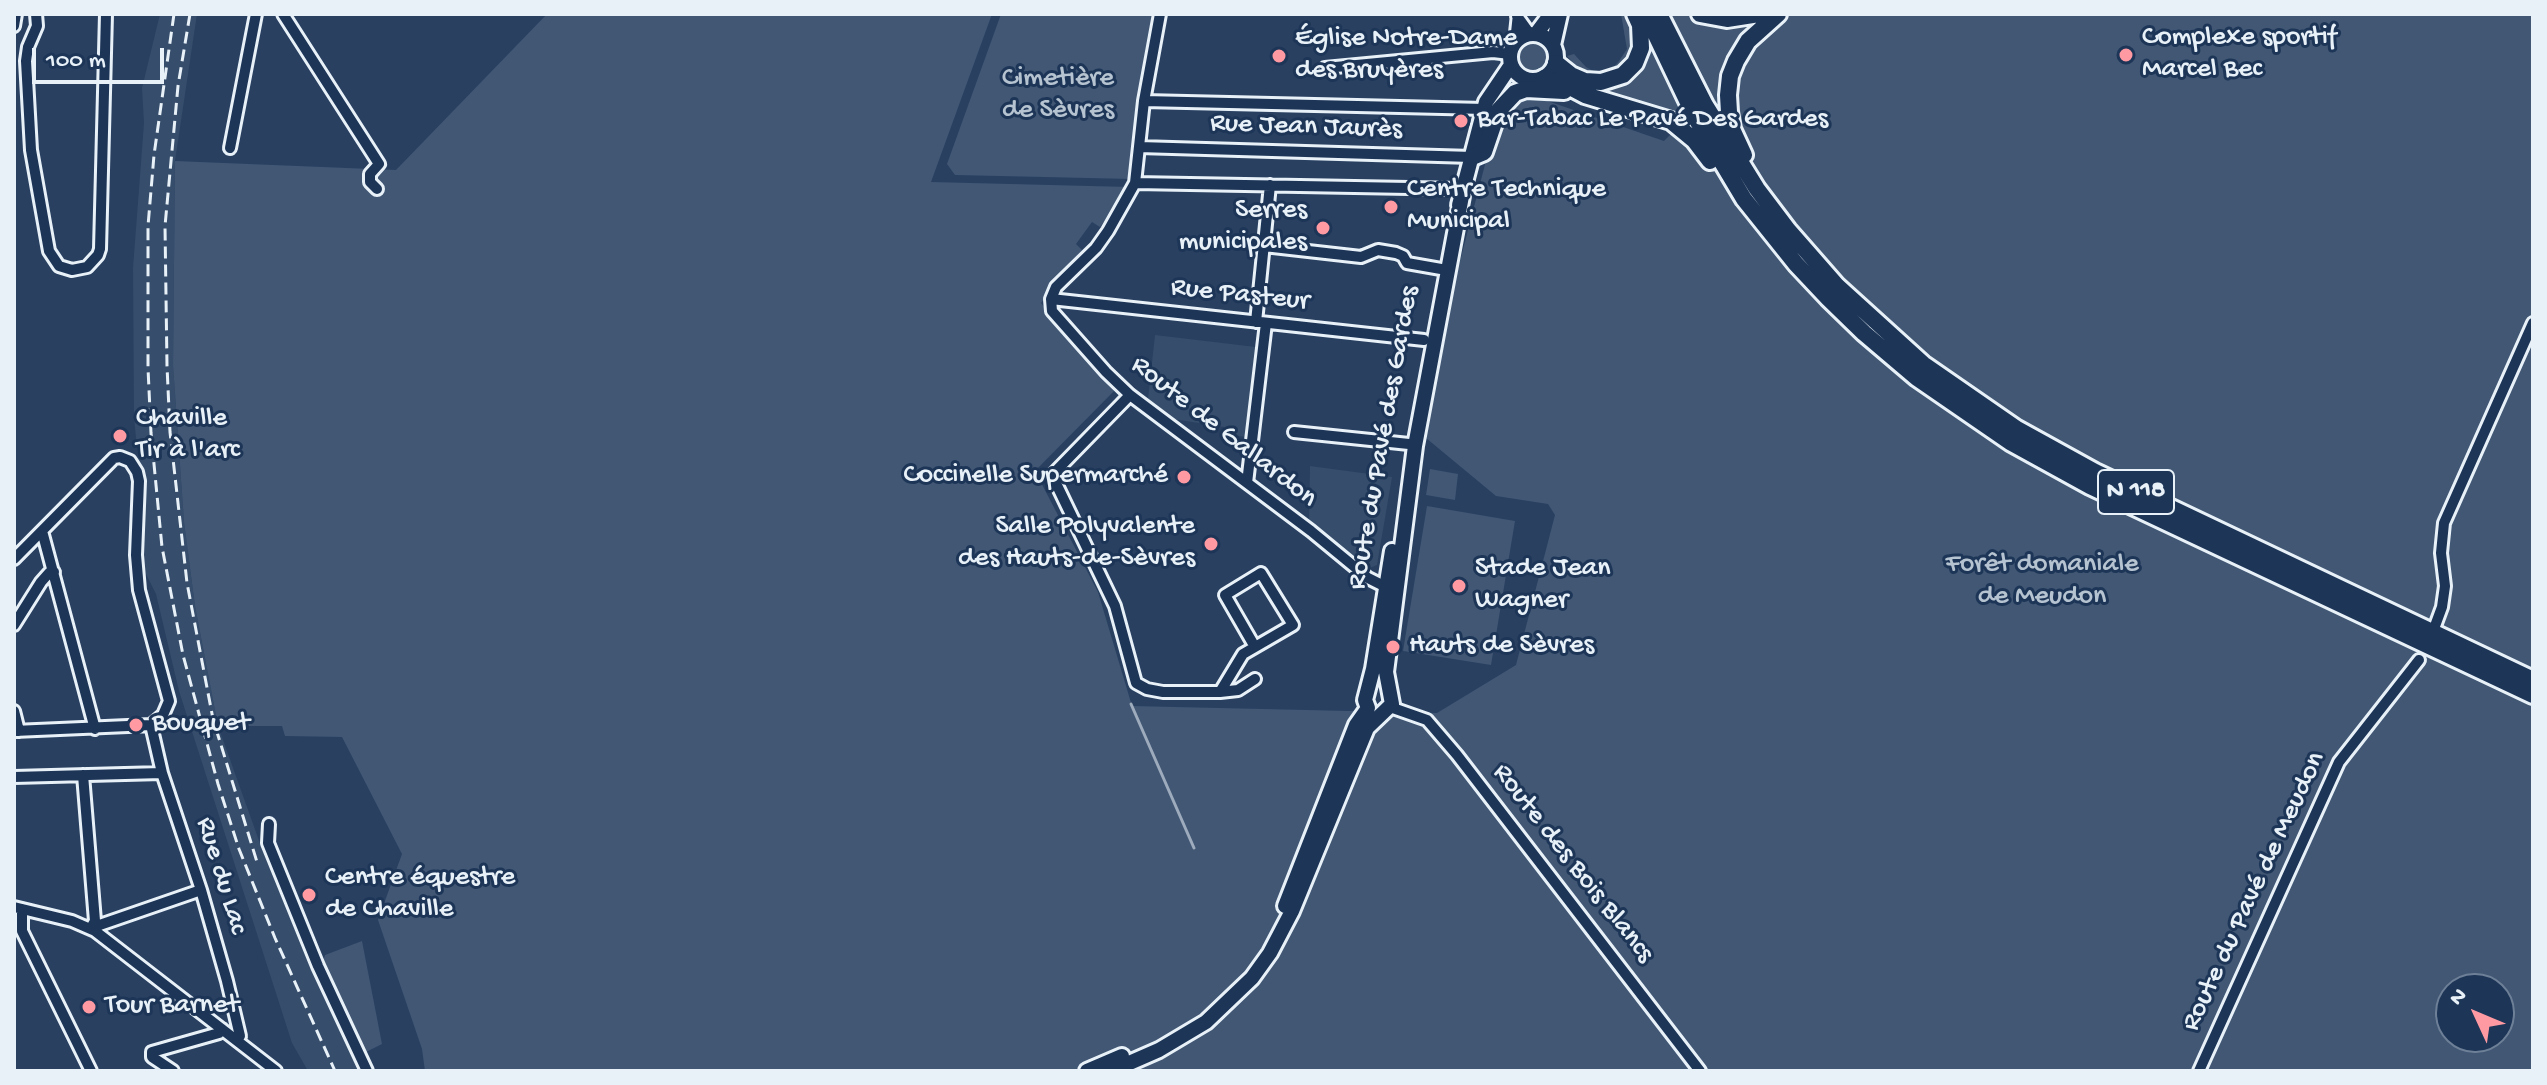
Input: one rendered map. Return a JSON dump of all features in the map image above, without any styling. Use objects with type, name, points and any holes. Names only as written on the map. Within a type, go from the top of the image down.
[{"type":"highway","points":[[1556,63],[1585,81],[1608,81],[1623,75],[1635,63],[1641,48],[1640,25],[1635,14]]},
{"type":"highway","name":"N 118","points":[[1646,14],[1695,117],[1796,264],[1864,333],[1939,394],[2010,442],[2090,486],[2533,695]]},
{"type":"highway","name":"N 118","points":[[1659,14],[1750,194],[1872,319],[1946,381],[2017,429],[2095,472],[2533,680]]},
{"type":"highway","points":[[1700,14],[1727,19],[1759,14]]},
{"type":"highway","points":[[1472,157],[1484,152],[1498,111],[1515,93],[1537,89],[1585,95],[1648,112],[1678,126],[1702,148],[1728,187],[1750,194],[1753,170],[1732,129],[1728,88],[1742,49],[1778,14]]},
{"type":"highway","points":[[1544,78],[1585,95]]},
{"type":"main road","points":[[1525,79],[1514,71],[1512,54],[1551,14]]},
{"type":"main road","points":[[1485,109],[1512,86],[1525,79],[1544,78],[1549,74],[1556,63],[1553,45],[1560,14]]},
{"type":"main road","points":[[1533,34],[1549,40],[1553,45]]},
{"type":"main road","name":"Route du Pavé des Gardes","points":[[1111,1071],[1159,1050],[1206,1022],[1252,978],[1270,953],[1292,911],[1367,728],[1392,697],[1387,690],[1386,672],[1415,446],[1463,192],[1486,102],[1512,54]]},
{"type":"main road","name":"Route du Pavé des Gardes","points":[[1379,710],[1365,700],[1369,691],[1424,340],[1446,243],[1463,192]]},
{"type":"main road","points":[[1369,691],[1378,687],[1387,690]]},
{"type":"main road","name":"Route du Pavé des Gardes","points":[[1087,1071],[1173,1033],[1204,1012],[1238,982],[1268,939],[1284,909],[1356,725],[1379,710]]},
{"type":"street","points":[[14,26],[16,14]]},
{"type":"street","points":[[36,14],[37,26],[26,61],[31,150],[49,251],[59,266],[72,270],[87,267],[100,249],[106,14]]},
{"type":"street","points":[[230,148],[256,14]]},
{"type":"street","points":[[283,14],[379,164],[370,174],[370,182],[377,189]]},
{"type":"street","points":[[1051,299],[1056,287],[1096,248],[1135,183],[1144,101],[1160,14]]},
{"type":"street","points":[[1518,15],[1533,34]]},
{"type":"street","points":[[1325,68],[1493,52],[1512,54],[1518,15]]},
{"type":"street","points":[[1144,101],[1485,109]]},
{"type":"street","name":"Rue Jean Jaurès","points":[[1139,147],[1472,157]]},
{"type":"street","points":[[1135,183],[1463,192]]},
{"type":"street","points":[[1247,483],[1270,185]]},
{"type":"street","points":[[1264,246],[1361,257],[1378,250],[1403,256],[1407,263],[1441,269]]},
{"type":"street","name":"Rue Pasteur","points":[[1051,299],[1424,340]]},
{"type":"street","name":"Route de Gallardon","points":[[1051,299],[1052,311],[1130,395],[1368,578],[1386,587]]},
{"type":"street","points":[[2435,626],[2445,586],[2441,553],[2444,523],[2533,323]]},
{"type":"street","points":[[1130,395],[1052,475],[1115,606],[1136,683],[1163,692],[1220,692],[1238,690],[1255,679]]},
{"type":"street","points":[[1294,432],[1409,444]]},
{"type":"street","points":[[14,559],[114,458],[125,458],[134,466],[139,481],[138,580],[169,695],[163,715],[151,725],[16,731],[14,711]]},
{"type":"street","points":[[42,531],[95,729]]},
{"type":"street","points":[[14,625],[41,582],[54,572]]},
{"type":"street","points":[[1220,692],[1243,654],[1293,625],[1261,573],[1225,595],[1255,647]]},
{"type":"street","name":"Route du Pavé de Meudon","points":[[2199,1071],[2339,762],[2419,660]]},
{"type":"street","name":"Route des Bois Blancs","points":[[1379,710],[1427,720],[1700,1071]]},
{"type":"street","name":"Rue du Lac","points":[[151,725],[162,773],[227,981],[240,1036],[237,1040]]},
{"type":"street","points":[[14,777],[162,773]]},
{"type":"street","points":[[83,775],[95,921],[91,928]]},
{"type":"street","points":[[269,824],[268,843],[318,966],[367,1071]]},
{"type":"street","points":[[91,928],[201,890]]},
{"type":"street","points":[[91,1071],[22,931],[18,908],[91,928],[276,1071]]},
{"type":"street","points":[[173,1071],[152,1057],[152,1052],[219,1033],[222,1029]]},
{"type":"shaded area","points":[[160,14],[197,14],[175,161],[173,365],[184,522],[195,606],[218,726],[262,849],[310,967],[358,1071],[308,1071],[292,1043],[179,691],[156,594],[143,568],[142,499],[134,417],[133,268],[144,123],[142,88]]},
{"type":"shaded area","points":[[1155,335],[1256,347],[1246,437],[1223,434],[1224,427],[1173,419],[1148,399]]},
{"type":"shaded area","points":[[1310,466],[1392,477],[1377,565],[1365,570],[1309,525]]},
{"type":"green space","name":"Forêt domaniale de Meudon","points":[[547,14],[992,14],[931,182],[1130,187],[1100,227],[1092,222],[1076,244],[1082,250],[1041,303],[1114,391],[1035,471],[1098,592],[1132,706],[1437,713],[1516,665],[1555,515],[1548,504],[1496,496],[1426,438],[1452,292],[1496,122],[1530,95],[1664,141],[1681,124],[1587,88],[1620,83],[1646,34],[1682,106],[1666,14],[1686,14],[1702,21],[1769,14],[1726,79],[1791,14],[2533,14],[2533,1071],[425,1071],[422,1049],[378,920],[402,854],[342,737],[285,736],[282,726],[218,726],[195,606],[184,522],[173,365],[175,161],[396,170]]},
{"type":"green space","name":"Cimetière de Sèvres","points":[[1001,14],[1155,14],[1140,97],[1132,179],[955,175],[947,164]]},
{"type":"green space","points":[[1621,14],[1630,14],[1637,33],[1631,58],[1620,69],[1604,76],[1591,75],[1577,67],[1567,56],[1574,54],[1595,72],[1611,70],[1619,61],[1627,49]]},
{"type":"green space","points":[[1534,40],[1547,45],[1552,58],[1547,71],[1534,76],[1521,71],[1516,58],[1521,45]]},
{"type":"green space","points":[[1430,469],[1458,474],[1455,500],[1426,495]]},
{"type":"green space","name":"Stade Jean Wagner","points":[[1427,506],[1515,521],[1491,665],[1403,651]]},
{"type":"green space","points":[[362,941],[382,1044],[362,1054],[322,965],[325,955]]},
{"type":"waterway","points":[[1131,704],[1194,848]]},
{"type":"railway","points":[[174,14],[154,155],[148,226],[148,368],[162,547],[183,655],[239,849],[335,1071]]},
{"type":"railway","points":[[190,14],[178,86],[165,226],[170,432],[187,583],[213,719],[257,862]]},
{"type":"place","name":"Complexe sportif Marcel Bec","points":[[2126,55]]},
{"type":"place","name":"Église Notre-Dame des Bruyères","points":[[1279,56]]},
{"type":"place","name":"Bar-Tabac Le Pavé Des Gardes","points":[[1461,121]]},
{"type":"place","name":"Centre Technique Municipal","points":[[1391,207]]},
{"type":"place","name":"Serres municipales","points":[[1323,228]]},
{"type":"place","name":"Chaville Tir à l'arc","points":[[120,436]]},
{"type":"place","name":"Coccinelle Supermarché","points":[[1184,477]]},
{"type":"place","name":"Salle Polyvalente des Hauts-de-Sèvres","points":[[1211,544]]},
{"type":"place","name":"Stade Jean Wagner","points":[[1459,586]]},
{"type":"place","name":"Hauts de Sèvres","points":[[1393,647]]},
{"type":"place","name":"Bouquet","points":[[136,725]]},
{"type":"place","name":"Centre équestre de Chaville","points":[[309,895]]},
{"type":"place","name":"Tour Barnet","points":[[89,1007]]}]
